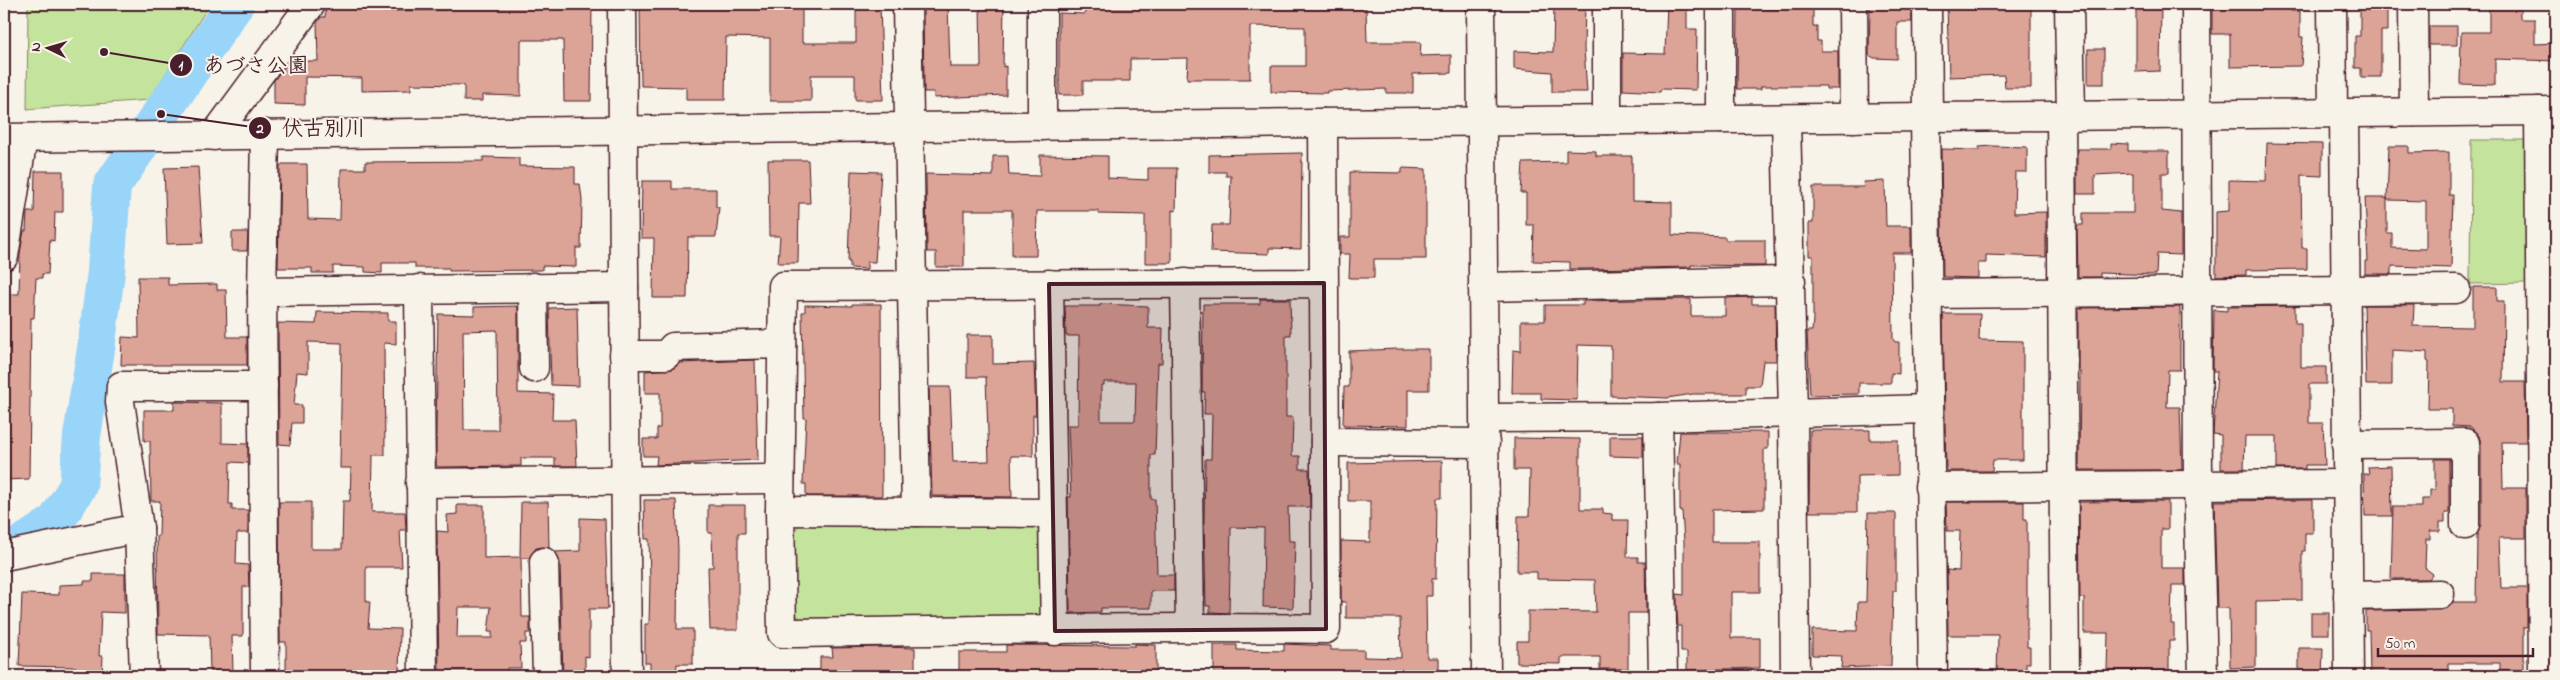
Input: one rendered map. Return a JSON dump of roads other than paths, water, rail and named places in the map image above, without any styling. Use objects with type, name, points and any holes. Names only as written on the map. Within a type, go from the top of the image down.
[{"type":"street","points":[[214,136],[311,4]]},
{"type":"street","points":[[622,4],[627,676]]},
{"type":"street","points":[[907,4],[916,512]]},
{"type":"street","points":[[1042,4],[1042,126]]},
{"type":"street","points":[[1480,4],[1486,676]]},
{"type":"street","points":[[1607,4],[1607,120]]},
{"type":"street","points":[[1721,4],[1721,119]]},
{"type":"street","points":[[1853,4],[1854,118]]},
{"type":"street","points":[[1927,4],[1928,409],[1933,676]]},
{"type":"street","points":[[2065,676],[2061,292],[2070,4]]},
{"type":"street","points":[[2196,4],[2198,114],[2198,484],[2202,676]]},
{"type":"street","points":[[2332,4],[2344,290],[2349,676]]},
{"type":"street","points":[[2413,4],[2414,112]]},
{"type":"street","points":[[4,256],[13,138],[2547,111],[2543,676]]},
{"type":"street","points":[[1786,118],[1791,281],[1795,676]]},
{"type":"street","points":[[1323,123],[1324,282],[1325,442],[1326,629],[1190,627],[1055,631],[782,633],[780,478],[783,286],[1324,282]]},
{"type":"street","points":[[265,134],[262,292],[265,676]]},
{"type":"street","points":[[1483,287],[1791,281]]},
{"type":"street","points":[[1185,283],[1190,627]]},
{"type":"street","points":[[1049,284],[1055,631]]},
{"type":"street","points":[[533,287],[534,368]]},
{"type":"street","points":[[262,292],[624,287]]},
{"type":"street","points":[[419,289],[423,676]]},
{"type":"street","points":[[1927,294],[2456,290]]},
{"type":"street","points":[[624,355],[666,354],[673,346],[782,344]]},
{"type":"street","points":[[144,676],[139,528],[120,402],[121,386],[263,386]]},
{"type":"street","points":[[1325,442],[1658,417],[1928,409]]},
{"type":"street","points":[[1658,417],[1663,676]]},
{"type":"street","points":[[2346,444],[2465,443],[2464,525]]},
{"type":"street","points":[[420,483],[780,478]]},
{"type":"street","points":[[1929,487],[2346,484]]},
{"type":"street","points":[[780,510],[1052,513]]},
{"type":"street","points":[[4,556],[139,528]]},
{"type":"street","points":[[544,562],[547,676]]},
{"type":"street","points":[[2348,596],[2440,594]]},
{"type":"waterway","points":[[4,553],[20,546],[55,523],[78,486],[82,436],[106,272],[112,186],[235,4]]},
{"type":"place","name":"あづさ公園","points":[[104,52]]},
{"type":"place","name":"伏古別川","points":[[161,114]]}]
